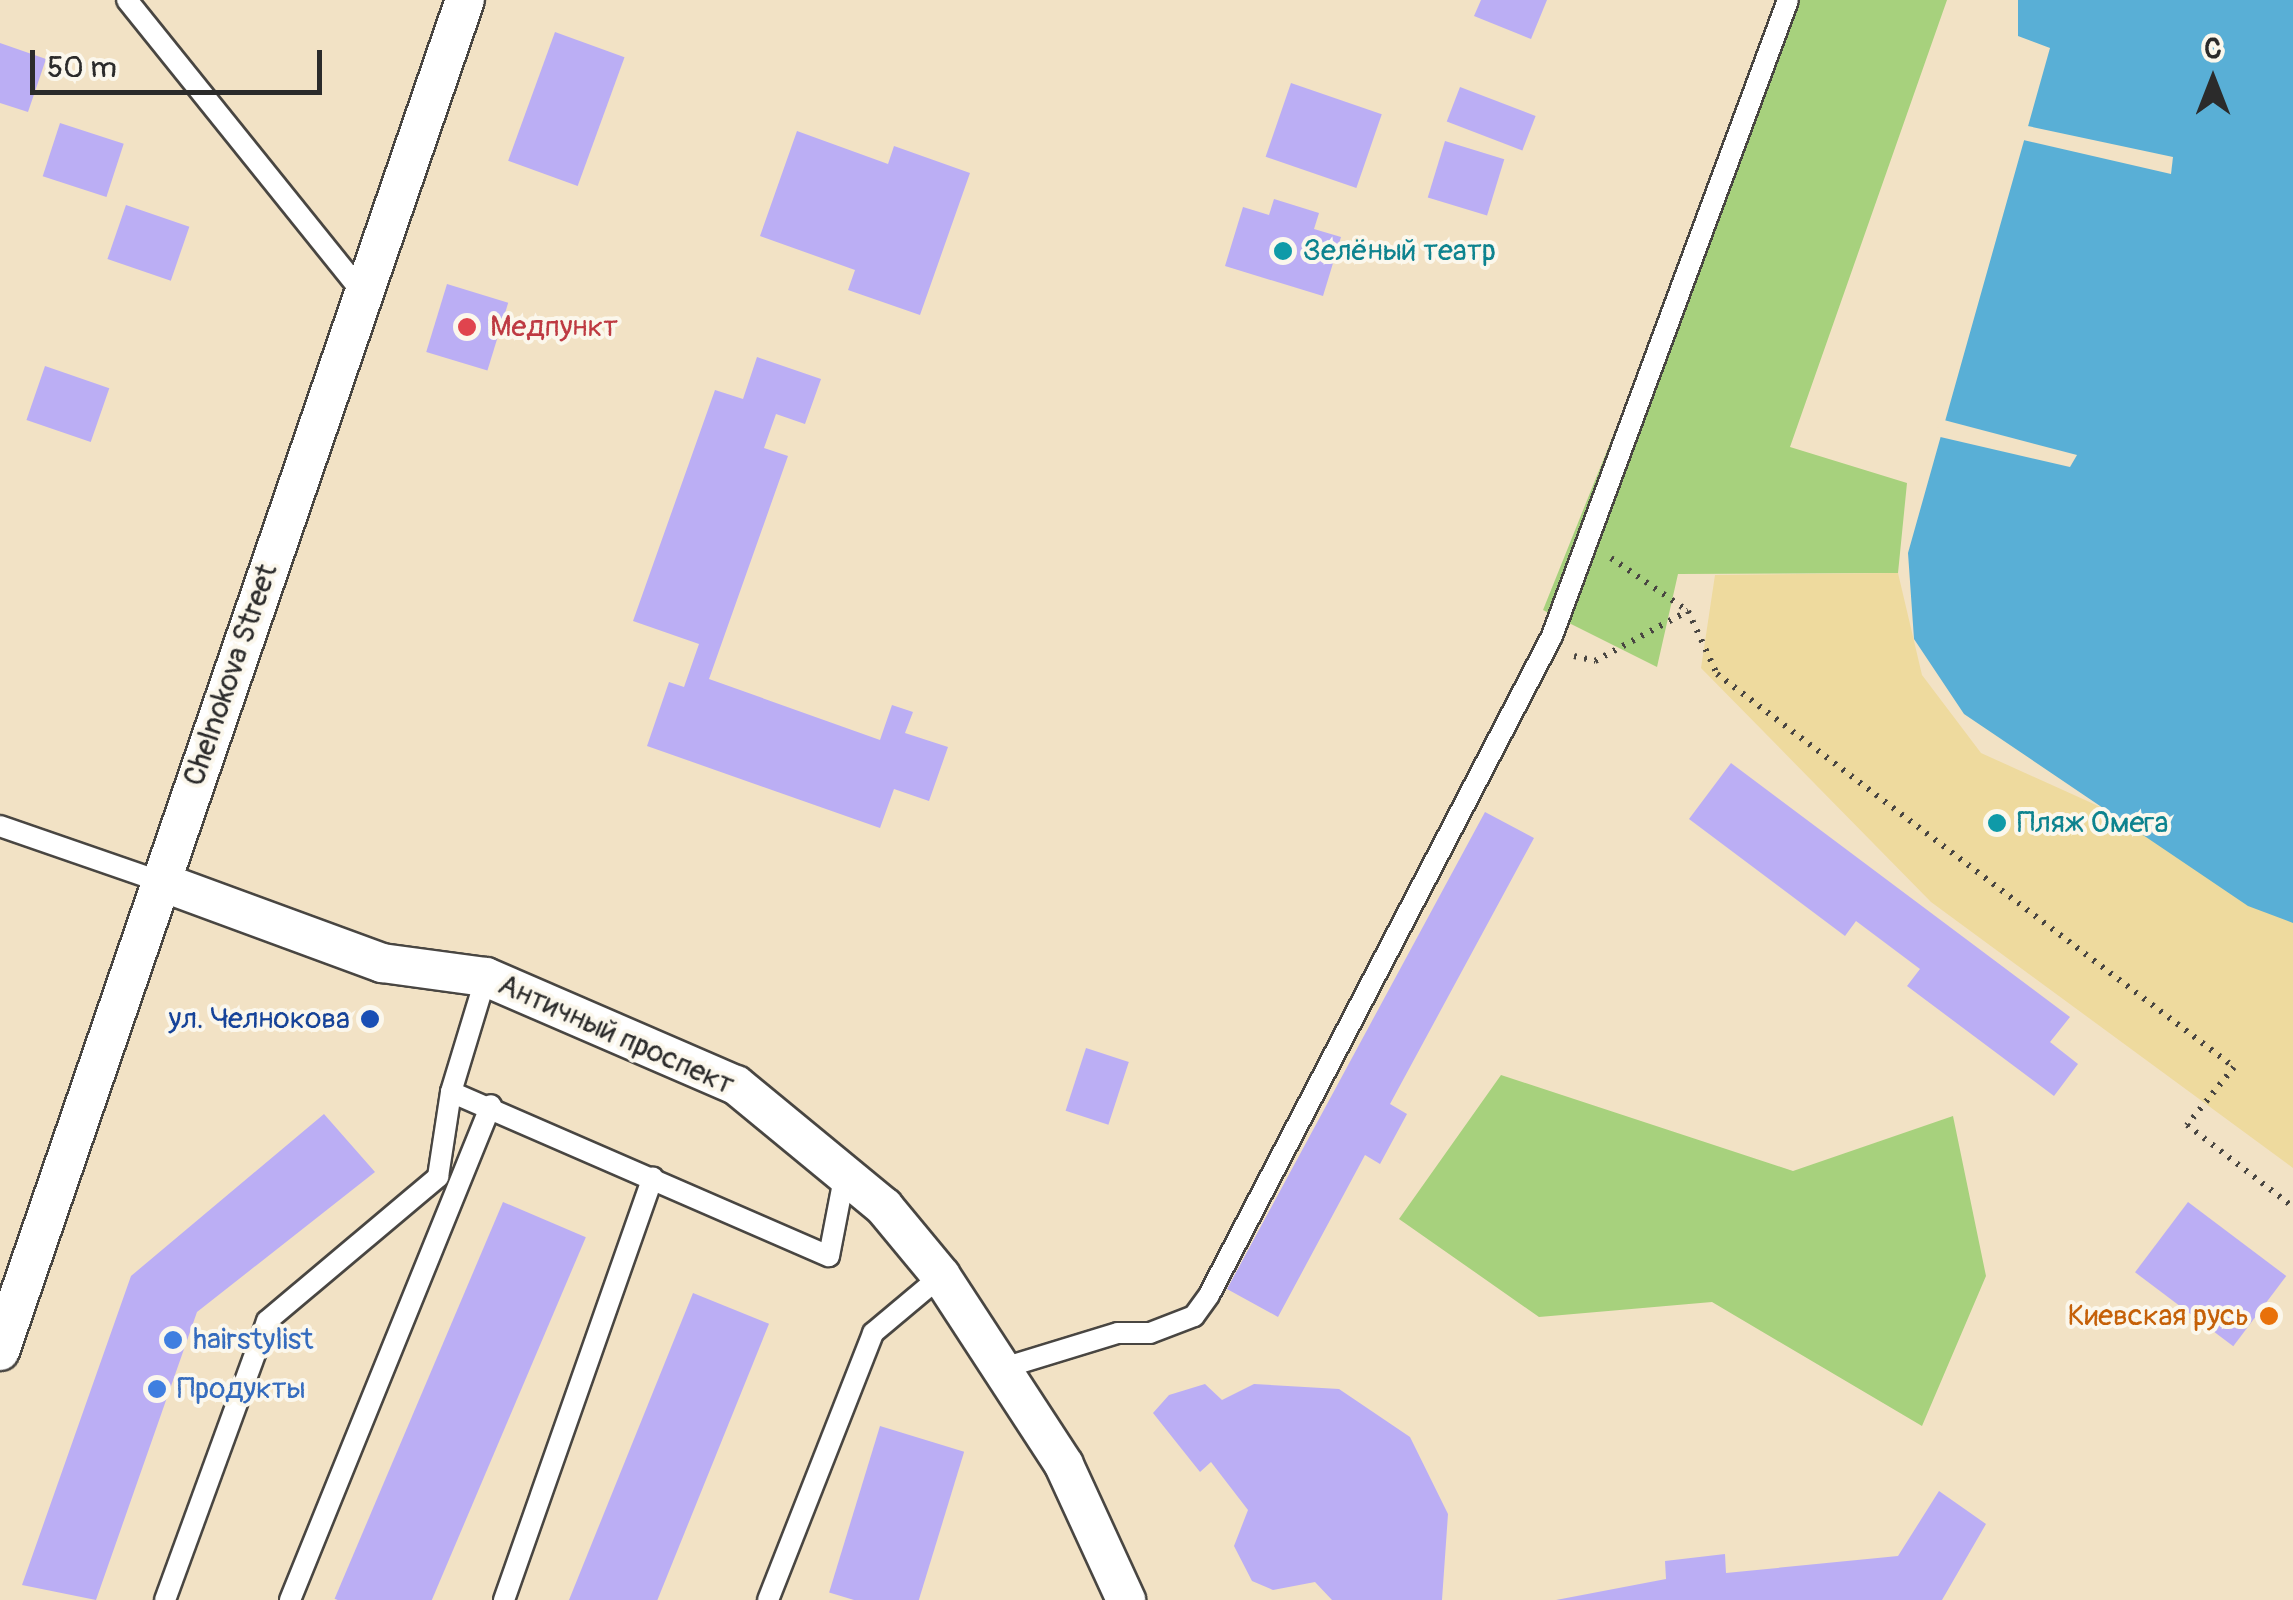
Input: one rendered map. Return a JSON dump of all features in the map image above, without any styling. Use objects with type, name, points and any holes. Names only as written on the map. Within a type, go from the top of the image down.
[{"type":"street","name":"Chelnokova Street","points":[[0,1351],[158,881],[465,0]]},
{"type":"street","name":"Античный проспект","points":[[158,881],[382,963],[486,977],[736,1085],[845,1171],[941,1276],[1064,1465],[1126,1600]]},
{"type":"lane","points":[[128,0],[363,294]]},
{"type":"lane","points":[[1000,1369],[1194,1316],[1544,650],[1592,545],[1788,0]]},
{"type":"lane","points":[[0,826],[158,881]]},
{"type":"lane","points":[[165,1600],[267,1321],[438,1176],[451,1092],[486,977]]},
{"type":"lane","points":[[451,1092],[491,1105],[829,1256],[845,1171]]},
{"type":"lane","points":[[290,1600],[491,1105]]},
{"type":"lane","points":[[504,1600],[653,1178]]},
{"type":"lane","points":[[768,1600],[873,1333],[941,1276]]},
{"type":"path","points":[[1592,545],[1688,611],[1716,674],[2234,1067],[2187,1125],[2293,1206]]},
{"type":"path","points":[[1544,650],[1595,661],[1688,611]]},
{"type":"green space","points":[[1788,0],[1947,0],[1790,447],[1907,483],[1898,573],[1678,574],[1657,667],[1543,610]]},
{"type":"green space","points":[[1501,1075],[1793,1171],[1953,1116],[1986,1276],[1922,1426],[1712,1302],[1539,1317],[1399,1219]]},
{"type":"sand","name":"Пляж Омега","points":[[1898,573],[1922,675],[1981,753],[2293,894],[2293,1168],[1931,902],[1701,668],[1715,575]]},
{"type":"water","points":[[2018,0],[2293,0],[2293,923],[2248,906],[1964,714],[1914,639],[1908,553],[2050,48],[2018,36]]},
{"type":"pier","points":[[2023,125],[2173,157],[2171,174],[2019,139]]},
{"type":"pier","points":[[1940,419],[2077,455],[2070,467],[1936,436]]},
{"type":"building","points":[[1481,0],[1547,0],[1531,39],[1474,16]]},
{"type":"building","points":[[555,32],[625,57],[578,186],[508,161]]},
{"type":"building","points":[[0,43],[46,59],[28,112],[0,103]]},
{"type":"building","points":[[1291,83],[1382,114],[1356,188],[1266,157]]},
{"type":"building","points":[[1460,87],[1536,116],[1522,151],[1447,122]]},
{"type":"building","points":[[60,123],[124,144],[106,197],[43,176]]},
{"type":"building","points":[[797,131],[888,164],[894,146],[970,173],[920,315],[848,290],[855,270],[760,236]]},
{"type":"building","points":[[1445,141],[1504,159],[1487,216],[1428,197]]},
{"type":"building","name":"Зелёный театр","points":[[1274,199],[1319,213],[1314,229],[1341,237],[1323,296],[1225,266],[1243,207],[1269,215]]},
{"type":"building","points":[[126,205],[189,227],[171,281],[107,259]]},
{"type":"building","name":"Медпункт","points":[[447,284],[508,303],[487,371],[426,352]]},
{"type":"building","points":[[757,357],[821,379],[805,424],[776,414],[764,448],[788,456],[709,679],[880,740],[892,705],[913,712],[905,733],[948,747],[929,801],[894,789],[880,828],[647,746],[669,682],[684,687],[699,644],[633,621],[715,390],[743,399]]},
{"type":"building","points":[[45,366],[109,388],[91,442],[26,420]]},
{"type":"building","points":[[1731,763],[2070,1017],[2050,1042],[2078,1064],[2054,1096],[1907,986],[1920,969],[1856,921],[1845,936],[1689,819]]},
{"type":"building","points":[[1485,812],[1534,838],[1390,1104],[1407,1114],[1380,1164],[1365,1155],[1278,1317],[1227,1289]]},
{"type":"building","points":[[1086,1048],[1129,1062],[1108,1125],[1066,1111]]},
{"type":"building","points":[[324,1114],[375,1172],[197,1312],[96,1600],[22,1585],[131,1276]]},
{"type":"building","points":[[503,1202],[586,1237],[432,1600],[335,1599]]},
{"type":"building","points":[[2188,1202],[2286,1276],[2233,1346],[2135,1272]]},
{"type":"building","points":[[693,1293],[769,1324],[657,1600],[569,1600]]},
{"type":"building","points":[[1205,1384],[1222,1400],[1254,1384],[1339,1389],[1410,1437],[1448,1514],[1442,1600],[1332,1600],[1315,1582],[1273,1590],[1252,1581],[1234,1546],[1248,1510],[1211,1462],[1200,1472],[1153,1413],[1169,1395]]},
{"type":"building","points":[[880,1426],[964,1452],[919,1600],[854,1600],[829,1592]]},
{"type":"building","points":[[1939,1491],[1986,1524],[1942,1600],[1556,1600],[1666,1579],[1665,1561],[1725,1554],[1726,1573],[1898,1556]]},
{"type":"place","name":"Зелёный театр","points":[[1283,251]]},
{"type":"place","name":"Медпункт","points":[[467,327]]},
{"type":"place","name":"Пляж Омега","points":[[1997,823]]},
{"type":"place","name":"ул. Челнокова","points":[[370,1019]]},
{"type":"place","name":"Киевская русь","points":[[2269,1316]]},
{"type":"place","name":"hairstylist","points":[[173,1340]]},
{"type":"place","name":"Продукты","points":[[157,1389]]}]
